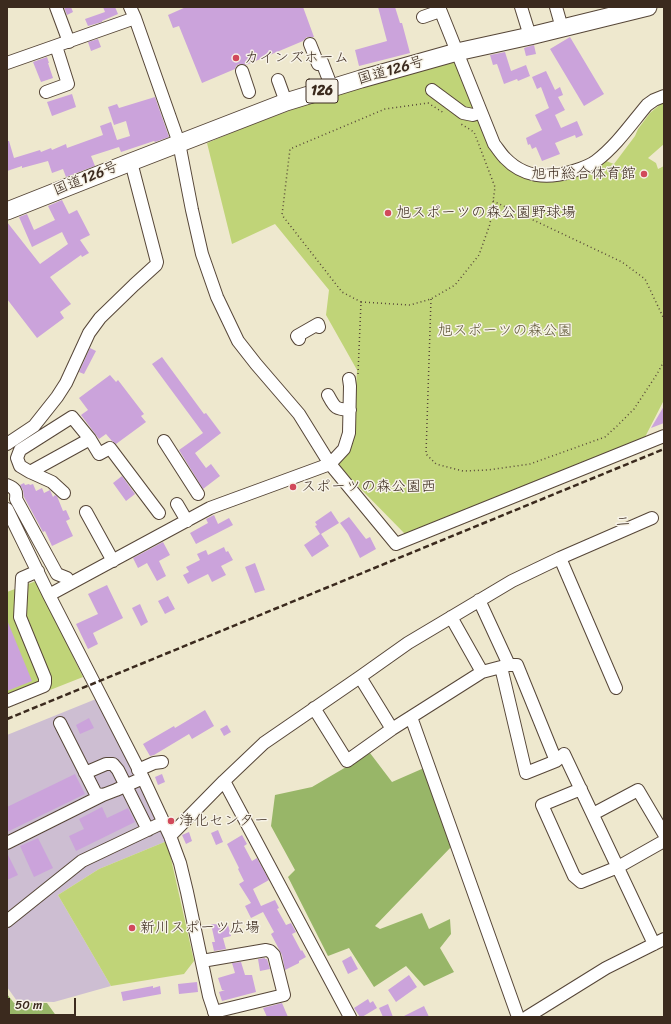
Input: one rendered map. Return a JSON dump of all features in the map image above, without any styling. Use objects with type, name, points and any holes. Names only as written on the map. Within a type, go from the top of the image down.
[{"type":"highway","name":"国道126号","points":[[7,211],[286,102],[457,52],[648,7]]},
{"type":"street","points":[[56,7],[69,42]]},
{"type":"street","points":[[521,7],[530,36]]},
{"type":"street","points":[[556,7],[562,28]]},
{"type":"street","points":[[423,16],[440,9],[494,144],[506,159],[514,166],[532,175],[553,176],[580,169],[594,163],[614,145],[647,105],[664,96]]},
{"type":"street","points":[[7,63],[69,42],[133,13],[180,143],[192,210],[202,254],[217,297],[238,341],[298,414],[330,464],[396,544],[664,436]]},
{"type":"street","points":[[310,44],[332,88]]},
{"type":"street","points":[[46,92],[68,84],[56,46]]},
{"type":"street","points":[[242,71],[250,92]]},
{"type":"street","points":[[278,80],[286,102]]},
{"type":"street","points":[[432,90],[463,112],[473,114],[481,112]]},
{"type":"street","points":[[7,444],[34,426],[58,397],[89,333],[100,318],[134,284],[156,265],[157,262],[131,162]]},
{"type":"street","points":[[299,339],[297,336],[318,324],[319,327]]},
{"type":"street","points":[[49,595],[210,508],[330,464],[344,449],[348,441],[350,386],[353,379]]},
{"type":"street","points":[[328,395],[337,409],[350,410]]},
{"type":"street","points":[[64,493],[52,482],[20,466],[12,458],[20,450],[72,417],[100,454],[110,448],[159,513]]},
{"type":"street","points":[[30,472],[90,439]]},
{"type":"street","points":[[164,441],[198,494]]},
{"type":"street","points":[[7,485],[12,487],[15,491],[16,499],[52,560],[57,574],[67,578]]},
{"type":"street","points":[[177,504],[187,521]]},
{"type":"street","points":[[7,509],[11,527],[37,570],[170,836],[180,863],[209,996],[215,1014],[284,995],[274,955],[270,951],[266,950],[202,962]]},
{"type":"street","points":[[86,512],[113,561]]},
{"type":"street","points":[[170,836],[264,743],[408,643],[512,581],[560,558],[652,518]]},
{"type":"street","points":[[560,558],[616,688]]},
{"type":"street","points":[[7,702],[44,686],[46,683],[20,617],[22,578],[52,560]]},
{"type":"street","points":[[479,600],[505,666],[526,773],[556,761],[564,754],[618,867],[659,941],[606,968],[527,1017]]},
{"type":"street","points":[[451,618],[482,672]]},
{"type":"street","points":[[314,708],[347,761],[392,729],[482,672],[505,666],[517,665],[556,761]]},
{"type":"street","points":[[360,677],[392,729]]},
{"type":"street","points":[[411,717],[518,1017]]},
{"type":"street","points":[[60,723],[96,794],[103,795]]},
{"type":"street","points":[[7,843],[103,795],[126,786],[154,763],[162,762]]},
{"type":"street","points":[[86,773],[106,764],[113,764],[118,770],[148,830]]},
{"type":"street","points":[[224,781],[350,1017]]},
{"type":"street","points":[[581,789],[542,805],[574,876],[581,882],[618,867],[664,841]]},
{"type":"street","points":[[592,814],[638,790],[664,834]]},
{"type":"street","points":[[7,921],[82,861],[164,822]]},
{"type":"path","points":[[448,116],[428,103],[385,109],[290,149],[282,214],[342,292],[361,302],[410,304],[431,298],[455,285],[479,255],[490,224],[495,187],[474,132],[461,124]]},
{"type":"path","points":[[493,201],[622,262],[645,279],[664,319]]},
{"type":"path","points":[[431,298],[426,454],[436,464],[462,471],[488,470],[530,464],[605,437],[634,409],[664,361]]},
{"type":"path","points":[[353,379],[361,302]]},
{"type":"shaded area","name":"浄化センター","points":[[96,699],[138,780],[167,841],[99,869],[58,895],[111,986],[54,1002],[17,1001],[7,987],[7,735]]},
{"type":"green space","name":"旭スポーツの森公園","points":[[456,59],[476,110],[484,137],[493,153],[499,161],[515,173],[533,180],[553,182],[567,180],[606,161],[614,164],[650,113],[662,103],[664,105],[664,144],[648,158],[656,163],[658,169],[664,166],[664,400],[644,439],[406,535],[352,480],[337,462],[353,439],[357,370],[326,315],[329,290],[275,224],[232,244],[207,143],[318,100]]},
{"type":"green space","points":[[36,581],[83,677],[7,707],[7,592]]},
{"type":"green space","points":[[370,753],[392,782],[424,768],[452,846],[375,926],[380,929],[422,913],[429,929],[450,919],[451,934],[440,948],[454,972],[424,986],[406,966],[374,987],[349,948],[328,956],[288,877],[295,870],[271,826],[275,795],[312,787]]},
{"type":"green space","name":"新川スポーツ広場","points":[[167,841],[194,961],[184,974],[111,986],[58,895],[99,869]]},
{"type":"green space","points":[[7,994],[14,1003],[47,1003],[57,1017],[12,1017],[7,1009]]},
{"type":"building","points":[[64,7],[71,7],[73,12],[67,15]]},
{"type":"building","points":[[103,7],[115,7],[118,14],[102,22],[88,26],[85,19],[105,12]]},
{"type":"building","points":[[186,7],[303,7],[314,37],[307,37],[303,41],[246,65],[239,64],[235,69],[202,83],[179,26],[173,28],[168,15]]},
{"type":"building","points":[[378,7],[395,7],[400,23],[402,23],[410,53],[359,66],[355,50],[387,41]]},
{"type":"building","points":[[570,37],[604,94],[584,106],[550,49]]},
{"type":"building","points":[[98,39],[101,47],[91,51],[88,42]]},
{"type":"building","points":[[534,45],[536,54],[526,56],[524,48]]},
{"type":"building","points":[[505,52],[511,71],[526,65],[530,76],[518,81],[517,79],[504,84],[497,64],[493,65],[490,55]]},
{"type":"building","points":[[47,57],[53,78],[41,82],[33,62]]},
{"type":"building","points":[[546,71],[555,90],[560,87],[563,95],[558,97],[565,110],[555,115],[561,128],[577,121],[583,135],[576,138],[575,135],[555,143],[560,154],[542,161],[536,147],[532,149],[530,144],[528,145],[526,138],[542,130],[535,115],[549,108],[541,87],[537,89],[532,77]]},
{"type":"building","points":[[72,94],[76,107],[52,116],[47,102]]},
{"type":"building","points":[[155,97],[169,137],[121,152],[119,147],[91,156],[95,166],[66,177],[63,169],[52,173],[48,161],[22,168],[22,166],[7,171],[7,141],[9,141],[14,158],[40,150],[41,152],[51,148],[52,150],[66,144],[67,148],[103,135],[100,126],[111,122],[117,140],[130,136],[126,121],[114,125],[108,107],[117,104],[119,108]]},
{"type":"building","points":[[62,200],[69,214],[77,210],[90,235],[80,240],[89,253],[82,257],[81,255],[50,277],[71,304],[60,312],[64,318],[37,338],[7,299],[7,222],[40,264],[68,244],[62,232],[32,247],[19,217],[27,214],[34,230],[55,220],[48,206]]},
{"type":"building","points":[[90,348],[96,351],[84,374],[79,372]]},
{"type":"building","points":[[162,357],[204,414],[206,413],[221,433],[195,453],[206,468],[211,464],[220,476],[203,489],[179,450],[203,433],[152,364]]},
{"type":"building","points":[[110,375],[116,382],[118,380],[144,414],[141,416],[146,422],[116,444],[106,434],[99,439],[81,415],[88,410],[79,398]]},
{"type":"building","points":[[664,406],[664,423],[651,428]]},
{"type":"building","points":[[122,476],[135,494],[126,501],[113,483]]},
{"type":"building","points":[[24,483],[25,485],[33,484],[36,491],[42,488],[44,493],[50,490],[53,497],[55,495],[57,496],[63,511],[66,510],[70,519],[66,521],[73,536],[52,546],[45,531],[43,532],[24,497],[23,490],[20,485]]},
{"type":"building","points":[[331,511],[339,523],[321,534],[329,546],[312,557],[304,545],[320,534],[315,526],[317,525],[315,522]]},
{"type":"building","points":[[214,515],[218,524],[229,518],[233,525],[196,544],[190,533],[208,523],[206,519]]},
{"type":"building","points":[[349,517],[366,539],[370,537],[376,549],[360,558],[348,534],[340,523]]},
{"type":"building","points":[[163,542],[170,555],[159,561],[166,576],[157,581],[147,563],[138,568],[133,558]]},
{"type":"building","points":[[224,547],[226,552],[228,551],[233,560],[221,566],[226,575],[212,582],[208,574],[188,584],[183,575],[189,572],[186,567],[200,560],[197,554],[206,550],[208,555]]},
{"type":"building","points":[[255,563],[265,590],[255,593],[245,567]]},
{"type":"building","points":[[107,585],[123,618],[93,633],[98,644],[88,649],[76,624],[98,614],[88,594]]},
{"type":"building","points":[[168,596],[175,609],[165,614],[158,601]]},
{"type":"building","points":[[140,604],[148,622],[141,626],[132,608]]},
{"type":"building","points":[[7,620],[32,681],[7,691]]},
{"type":"building","points":[[205,710],[214,726],[192,739],[189,734],[150,756],[143,744],[174,726],[175,728]]},
{"type":"building","points":[[89,718],[94,728],[80,734],[76,725]]},
{"type":"building","points":[[227,725],[231,732],[224,736],[220,729]]},
{"type":"building","points":[[75,774],[85,794],[7,832],[7,807]]},
{"type":"building","points":[[162,774],[165,782],[158,785],[155,777]]},
{"type":"building","points":[[102,807],[107,818],[128,808],[135,822],[76,851],[69,836],[84,829],[79,819]]},
{"type":"building","points":[[218,830],[223,842],[216,845],[211,833]]},
{"type":"building","points":[[189,832],[192,841],[186,844],[182,835]]},
{"type":"building","points":[[242,835],[247,844],[244,846],[252,861],[257,858],[269,880],[253,889],[261,906],[275,900],[279,908],[277,909],[286,925],[291,923],[296,932],[292,934],[306,957],[299,961],[299,963],[285,970],[282,955],[271,934],[274,932],[263,912],[251,918],[245,906],[251,903],[239,884],[244,881],[227,844]]},
{"type":"building","points":[[38,838],[53,868],[34,877],[20,846]]},
{"type":"building","points":[[7,853],[18,875],[7,880]]},
{"type":"building","points":[[211,924],[228,925],[231,936],[223,938],[226,949],[214,951],[212,942],[215,942]]},
{"type":"building","points":[[351,956],[358,969],[348,974],[342,961]]},
{"type":"building","points":[[258,959],[267,959],[270,969],[260,971]]},
{"type":"building","points":[[241,962],[245,975],[252,975],[256,992],[222,1001],[219,992],[225,990],[222,990],[218,978],[235,973],[232,963]]},
{"type":"building","points":[[409,975],[417,987],[396,1002],[388,990]]},
{"type":"building","points":[[197,982],[198,992],[179,994],[178,984]]},
{"type":"building","points":[[153,986],[153,988],[160,986],[161,994],[123,1001],[121,992]]},
{"type":"building","points":[[368,999],[370,1003],[373,1001],[377,1008],[360,1017],[354,1008]]},
{"type":"building","points":[[282,1003],[288,1017],[267,1017],[263,1008]]},
{"type":"building","points":[[388,1004],[393,1017],[383,1017],[379,1008]]},
{"type":"building","points":[[424,1006],[429,1017],[402,1017]]},
{"type":"railway","points":[[7,719],[664,449]]},
{"type":"place","name":"カインズホーム","points":[[236,58]]},
{"type":"place","name":"旭市総合体育館","points":[[644,174]]},
{"type":"place","name":"旭スポーツの森公園野球場","points":[[388,213]]},
{"type":"place","name":"スポーツの森公園西","points":[[293,487]]},
{"type":"place","name":"浄化センター","points":[[171,821]]},
{"type":"place","name":"新川スポーツ広場","points":[[132,928]]},
{"type":"district","name":"ニ","points":[[623,523]]}]
